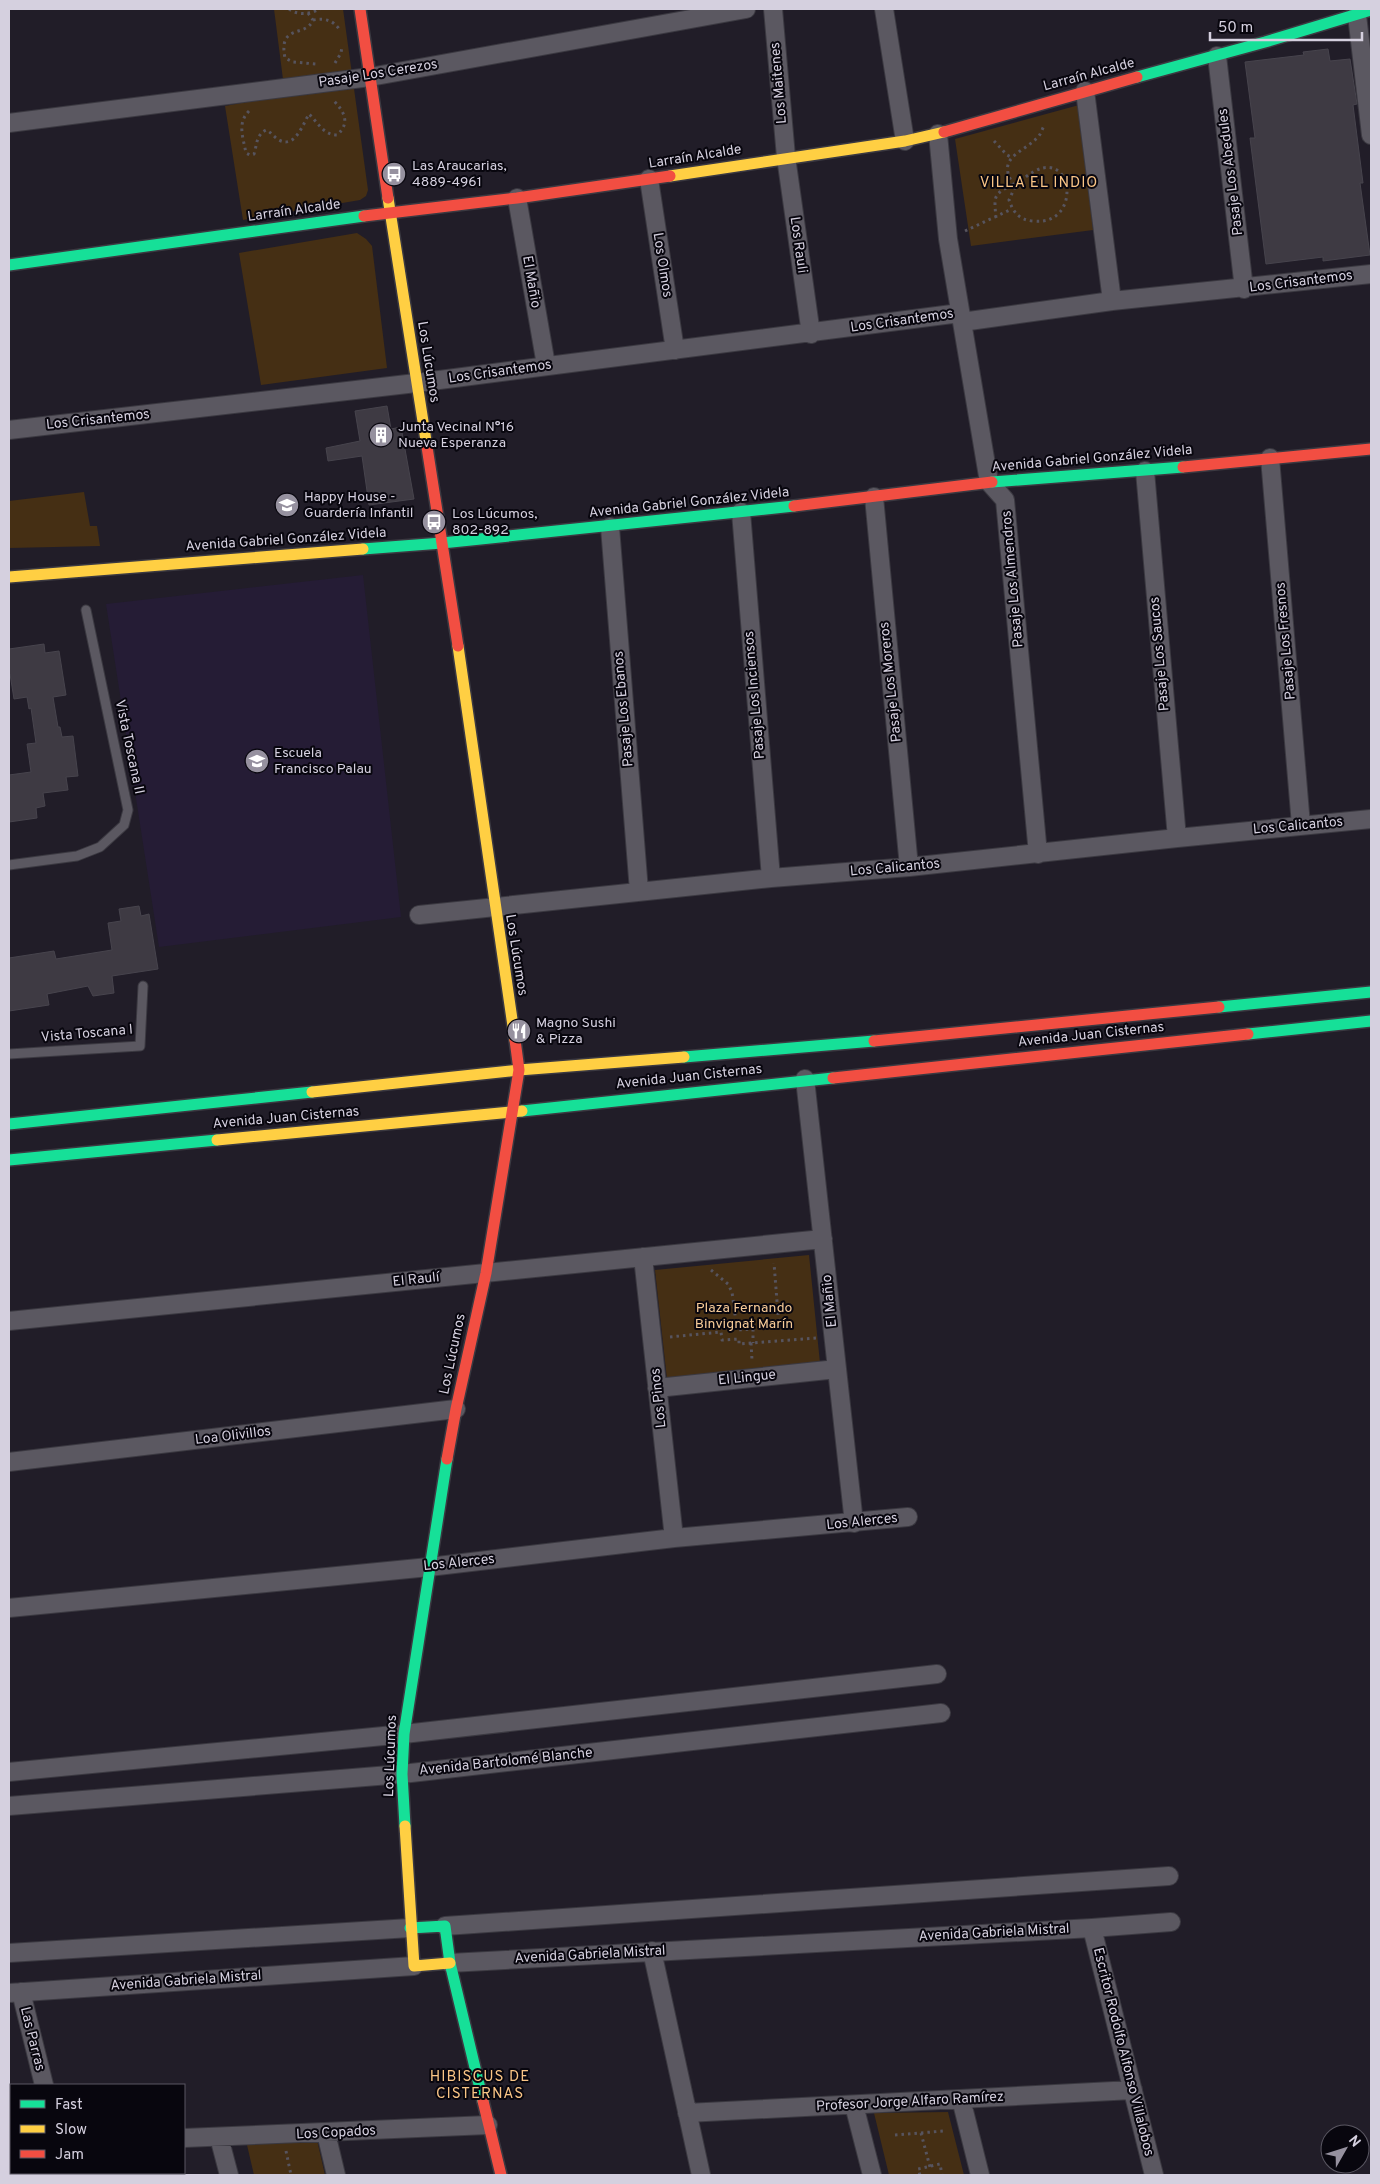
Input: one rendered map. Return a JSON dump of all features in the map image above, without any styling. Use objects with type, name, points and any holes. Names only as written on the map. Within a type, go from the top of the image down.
[{"type":"street","name":"Los Lúcumos","points":[[360,9],[389,213],[442,543],[519,1070],[486,1273],[456,1409],[429,1567],[404,1734],[402,1774],[410,1928],[414,1966]]},
{"type":"street","name":"Pasaje Los Cerezos","points":[[9,122],[370,77],[746,9]]},
{"type":"street","name":"Los Maitenes","points":[[772,9],[786,157]]},
{"type":"street","points":[[884,9],[905,141]]},
{"type":"street","name":"Larraín Alcalde","points":[[9,265],[389,213],[517,198],[905,141],[938,134],[1086,91],[1217,56],[1364,12]]},
{"type":"street","points":[[1364,12],[1371,135]]},
{"type":"street","name":"Pasaje Los Abedules","points":[[1217,56],[1244,289]]},
{"type":"street","points":[[1086,91],[1112,301]]},
{"type":"street","points":[[938,134],[948,239],[989,482]]},
{"type":"street","name":"Los Rauli","points":[[786,157],[811,334]]},
{"type":"street","name":"Los Olmos","points":[[649,179],[675,350]]},
{"type":"street","name":"El Mañio","points":[[517,198],[546,365]]},
{"type":"street","name":"Los Crisantemos","points":[[9,430],[416,383],[546,365],[811,334],[1371,274]]},
{"type":"street","name":"Avenida Gabriel González Videla","points":[[9,576],[442,543],[610,527],[989,482],[1145,471],[1371,449]]},
{"type":"street","name":"Pasaje Los Fresnos","points":[[1270,458],[1301,825]]},
{"type":"street","name":"Pasaje Los Saucos","points":[[1145,471],[1177,838]]},
{"type":"street","name":"Pasaje Los Almendros","points":[[989,482],[1006,500],[1038,854]]},
{"type":"street","name":"Pasaje Los Moreros","points":[[874,496],[909,867]]},
{"type":"street","name":"Pasaje Los Inciensos","points":[[741,512],[771,878]]},
{"type":"street","name":"Pasaje Los Ebanos","points":[[610,527],[639,891]]},
{"type":"street","name":"Los Calicantos","points":[[418,915],[639,891],[909,867],[1371,819]]},
{"type":"street","name":"Avenida Juan Cisternas","points":[[9,1124],[519,1070],[818,1046],[1371,992]]},
{"type":"street","name":"Avenida Juan Cisternas","points":[[9,1160],[511,1112],[805,1079],[1371,1021]]},
{"type":"street","name":"El Mañio","points":[[805,1079],[854,1523]]},
{"type":"street","name":"El Raulí","points":[[9,1321],[823,1239]]},
{"type":"street","name":"Los Pinos","points":[[643,1258],[674,1538]]},
{"type":"street","name":"El Lingue","points":[[657,1388],[837,1369]]},
{"type":"street","name":"Loa Olivillos","points":[[9,1462],[456,1409]]},
{"type":"street","name":"Los Alerces","points":[[9,1608],[429,1567],[674,1538],[908,1517]]},
{"type":"street","points":[[9,1772],[404,1734],[937,1674]]},
{"type":"street","name":"Avenida Bartolomé Blanche","points":[[9,1806],[402,1774],[942,1713]]},
{"type":"street","points":[[9,1953],[445,1926],[1169,1876]]},
{"type":"street","name":"Avenida Gabriela Mistral","points":[[15,1992],[450,1963],[1092,1928],[1171,1922]]},
{"type":"street","points":[[445,1926],[450,1963],[501,2175]]},
{"type":"street","name":"Escritor Rodolfo Alfonso Villalobos","points":[[1092,1928],[1154,2175]]},
{"type":"street","points":[[652,1951],[701,2175]]},
{"type":"street","name":"Las Parras","points":[[15,1992],[44,2084]]},
{"type":"street","name":"Profesor Jorge Alfaro Ramírez","points":[[687,2113],[1133,2090]]},
{"type":"street","points":[[961,2099],[980,2175]]},
{"type":"street","points":[[854,2105],[872,2175]]},
{"type":"street","name":"Los Copados","points":[[185,2138],[488,2125]]},
{"type":"street","points":[[326,2133],[336,2175]]},
{"type":"street","points":[[219,2137],[228,2175]]},
{"type":"lane","name":"Vista Toscana II","points":[[9,865],[77,856],[100,847],[124,825],[128,810],[86,610]]},
{"type":"lane","name":"Vista Toscana I","points":[[9,1054],[140,1046],[143,986]]},
{"type":"path","points":[[289,9],[293,12],[308,14],[320,9]]},
{"type":"path","points":[[308,14],[313,20]]},
{"type":"path","points":[[317,72],[317,65],[314,63],[294,62],[285,58],[284,46],[289,34],[308,27],[313,20],[325,19],[333,22],[341,34]]},
{"type":"path","points":[[331,67],[341,53],[343,39]]},
{"type":"path","points":[[258,107],[243,118],[241,125],[246,152],[250,155],[254,154],[255,144],[263,131],[266,130],[278,140],[292,140],[309,114],[326,132],[331,135],[337,135],[342,131],[345,120],[342,109],[332,100],[324,98]]},
{"type":"path","points":[[996,218],[994,196],[998,192],[1014,186],[1034,170],[1045,166],[1056,168],[1062,172],[1067,184],[1067,196],[1061,212],[1053,218],[1045,220],[1033,221],[1020,218],[1013,212],[1010,200],[1014,186],[1008,166],[1011,157],[1039,136],[1051,101]]},
{"type":"path","points":[[948,239],[1012,209]]},
{"type":"path","points":[[690,1253],[728,1284],[732,1292],[737,1330],[779,1327],[772,1245]]},
{"type":"path","points":[[753,1329],[753,1342]]},
{"type":"path","points":[[652,1339],[721,1332],[722,1340],[738,1339],[739,1344],[834,1336]]},
{"type":"path","points":[[895,2135],[944,2131]]},
{"type":"path","points":[[920,2133],[930,2167]]},
{"type":"path","points":[[283,2135],[292,2175]]},
{"type":"path","points":[[920,2175],[918,2169],[940,2164],[942,2175]]},
{"type":"shaded area","name":"Escuela Francisco Palau","points":[[363,575],[401,917],[159,947],[106,604]]},
{"type":"green space","points":[[274,9],[343,9],[368,190],[366,196],[360,200],[243,220],[225,106],[285,95]]},
{"type":"green space","points":[[1079,105],[1093,230],[971,246],[955,139]]},
{"type":"green space","points":[[357,233],[372,246],[387,368],[261,385],[239,253]]},
{"type":"green space","points":[[84,492],[90,526],[97,526],[100,546],[9,548],[9,501]]},
{"type":"green space","name":"Plaza Fernando Binvignat Marín","points":[[809,1255],[820,1363],[667,1379],[655,1270]]},
{"type":"green space","points":[[948,2112],[964,2175],[889,2175],[874,2113]]},
{"type":"green space","points":[[317,2140],[325,2175],[254,2175],[247,2145]]},
{"type":"building","points":[[1328,49],[1330,61],[1350,59],[1357,104],[1353,105],[1363,183],[1360,183],[1370,255],[1323,261],[1323,257],[1266,264],[1250,138],[1255,138],[1245,62],[1304,55],[1303,52]]},
{"type":"building","points":[[387,406],[391,429],[401,427],[414,499],[369,505],[362,456],[328,461],[326,448],[360,441],[355,411]]},
{"type":"building","points":[[44,644],[45,653],[59,651],[66,695],[53,697],[58,727],[60,727],[62,737],[73,736],[78,776],[66,777],[68,790],[43,793],[45,806],[36,808],[37,818],[9,822],[9,775],[31,772],[27,744],[36,743],[31,708],[29,709],[27,697],[14,699],[9,674],[9,649]]},
{"type":"building","points":[[139,906],[141,916],[149,914],[158,969],[112,976],[114,993],[93,996],[88,986],[47,994],[49,1005],[9,1011],[9,958],[54,951],[56,959],[112,950],[108,923],[121,921],[119,909]]},
{"type":"traffic: fast","points":[[1137,77],[1265,42],[1371,10]]},
{"type":"traffic: fast","points":[[9,265],[364,216]]},
{"type":"traffic: fast","points":[[992,482],[1183,467]]},
{"type":"traffic: fast","points":[[363,549],[442,543],[794,506]]},
{"type":"traffic: fast","points":[[1219,1007],[1371,992]]},
{"type":"traffic: fast","points":[[1248,1034],[1371,1021]]},
{"type":"traffic: fast","points":[[684,1057],[874,1041]]},
{"type":"traffic: fast","points":[[522,1111],[833,1078]]},
{"type":"traffic: fast","points":[[9,1124],[312,1092]]},
{"type":"traffic: fast","points":[[9,1160],[217,1140]]},
{"type":"traffic: fast","points":[[405,1826],[402,1774],[404,1734],[447,1459]]},
{"type":"traffic: fast","points":[[410,1928],[445,1926],[450,1963],[483,2101]]},
{"type":"traffic: slow","points":[[670,176],[905,141],[944,132]]},
{"type":"traffic: slow","points":[[388,198],[427,447]]},
{"type":"traffic: slow","points":[[9,577],[363,549]]},
{"type":"traffic: slow","points":[[458,646],[515,1040]]},
{"type":"traffic: slow","points":[[312,1092],[519,1070],[684,1057]]},
{"type":"traffic: slow","points":[[217,1140],[522,1111]]},
{"type":"traffic: slow","points":[[405,1826],[414,1966],[450,1963]]},
{"type":"traffic: jam","points":[[360,9],[388,198]]},
{"type":"traffic: jam","points":[[944,132],[1137,77]]},
{"type":"traffic: jam","points":[[364,216],[517,198],[670,176]]},
{"type":"traffic: jam","points":[[427,447],[458,646]]},
{"type":"traffic: jam","points":[[1183,467],[1371,449]]},
{"type":"traffic: jam","points":[[794,506],[992,482]]},
{"type":"traffic: jam","points":[[874,1041],[1219,1007]]},
{"type":"traffic: jam","points":[[833,1078],[1248,1034]]},
{"type":"traffic: jam","points":[[447,1459],[486,1273],[519,1070],[515,1040]]},
{"type":"traffic: jam","points":[[483,2101],[501,2175]]},
{"type":"place","name":"Las Araucarias, 4889-4961","points":[[394,174]]},
{"type":"place","name":"Junta Vecinal N°16 Nueva Esperanza","points":[[381,435]]},
{"type":"place","name":"Happy House - Guardería Infantil","points":[[287,505]]},
{"type":"place","name":"Los Lúcumos, 802-892","points":[[434,522]]},
{"type":"place","name":"Escuela Francisco Palau","points":[[257,761]]},
{"type":"place","name":"Magno Sushi & Pizza","points":[[519,1031]]},
{"type":"district","name":"VILLA EL INDIO","points":[[1039,183]]},
{"type":"district","name":"HIBISCUS DE CISTERNAS","points":[[480,2086]]}]
